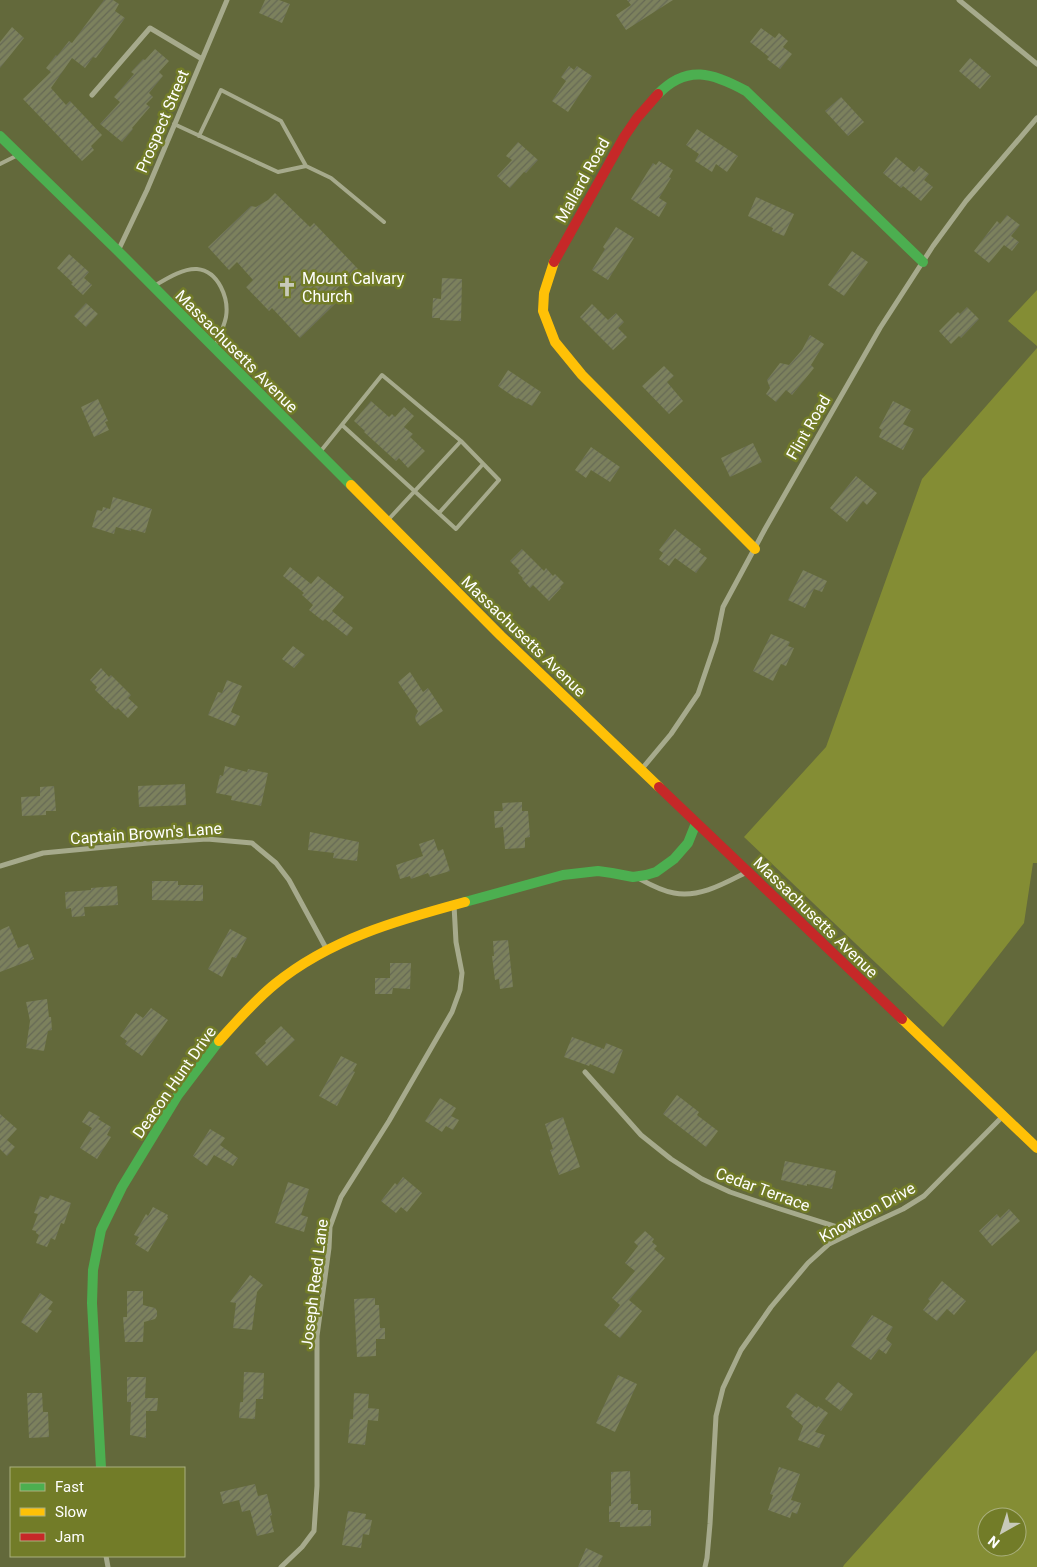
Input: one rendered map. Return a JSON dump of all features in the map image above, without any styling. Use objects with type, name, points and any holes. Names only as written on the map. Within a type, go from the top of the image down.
[{"type":"street","name":"Prospect Street","points":[[118,251],[147,190],[227,0]]},
{"type":"street","points":[[959,0],[1037,64]]},
{"type":"street","points":[[92,95],[150,28],[202,60]]},
{"type":"street","name":"Mallard Road","points":[[755,549],[582,375],[559,350],[548,330],[542,309],[544,288],[557,256],[627,130],[671,81],[685,75],[702,74],[728,81],[746,91],[922,262]]},
{"type":"street","name":"Flint Road","points":[[641,770],[671,734],[698,694],[716,641],[723,607],[875,337],[922,262],[966,201],[1037,118]]},
{"type":"street","name":"Massachusetts Avenue","points":[[0,136],[118,251],[501,636],[1037,1148]]},
{"type":"street","name":"Deacon Hunt Drive","points":[[635,877],[658,872],[684,850],[694,833],[696,823]]},
{"type":"street","name":"Captain Brown's Lane","points":[[0,866],[43,853],[148,843],[207,839],[252,843],[276,863],[289,880],[327,950]]},
{"type":"street","name":"Deacon Hunt Drive","points":[[101,1467],[92,1303],[93,1270],[101,1230],[122,1187],[178,1095],[210,1052],[249,1007],[276,983],[314,957],[363,933],[403,919],[563,875],[582,872],[607,872],[635,877],[660,889],[674,893],[697,894],[728,882],[747,872]]},
{"type":"street","name":"Joseph Reed Lane","points":[[281,1567],[302,1547],[314,1531],[317,1486],[317,1336],[330,1227],[341,1197],[389,1121],[452,1012],[460,990],[462,973],[456,942],[454,906]]},
{"type":"street","name":"Cedar Terrace","points":[[585,1072],[641,1134],[671,1159],[702,1180],[777,1208],[855,1231]]},
{"type":"street","name":"Knowlton Drive","points":[[705,1567],[716,1416],[723,1388],[741,1350],[770,1306],[808,1263],[829,1244],[903,1209],[924,1196],[1003,1116]]},
{"type":"lane","points":[[199,136],[222,90],[281,122],[306,166],[332,178],[384,222]]},
{"type":"lane","points":[[174,124],[278,172],[306,166]]},
{"type":"lane","points":[[0,164],[18,155]]},
{"type":"lane","points":[[153,286],[183,272],[197,269],[215,278],[223,290],[227,303],[226,318],[214,348]]},
{"type":"lane","points":[[318,454],[382,375],[461,441],[499,480],[456,529],[342,425]]},
{"type":"lane","points":[[387,522],[461,441]]},
{"type":"lane","points":[[439,513],[483,464]]},
{"type":"green space","points":[[1037,290],[1037,346],[1008,321]]},
{"type":"green space","points":[[1037,348],[1037,863],[1033,863],[1024,923],[943,1027],[744,837],[826,747],[922,479]]},
{"type":"green space","points":[[1037,1350],[1037,1567],[843,1567],[844,1565]]},
{"type":"building","points":[[104,0],[113,0],[119,4],[115,11],[125,18],[96,58],[93,57],[85,68],[72,58],[51,88],[66,105],[70,101],[102,135],[91,146],[94,150],[82,161],[23,99],[51,72],[46,68],[69,41],[72,43]]},
{"type":"building","points":[[265,0],[279,0],[290,4],[282,23],[259,13]]},
{"type":"building","points":[[627,0],[673,0],[626,30],[616,15],[631,5]]},
{"type":"building","points":[[12,27],[24,38],[0,68],[0,42]]},
{"type":"building","points":[[761,28],[775,38],[779,33],[788,41],[783,47],[792,54],[780,69],[767,59],[769,57],[750,42]]},
{"type":"building","points":[[155,49],[169,61],[159,72],[163,76],[149,93],[153,97],[146,104],[150,107],[122,142],[100,124],[120,102],[114,97],[134,74],[131,72]]},
{"type":"building","points":[[970,58],[991,76],[980,89],[959,71]]},
{"type":"building","points":[[569,66],[574,70],[577,66],[592,76],[568,112],[552,101],[566,81],[561,77]]},
{"type":"building","points":[[841,97],[864,122],[848,136],[825,111]]},
{"type":"building","points":[[697,129],[738,156],[727,172],[716,164],[712,172],[695,161],[699,154],[686,145]]},
{"type":"building","points":[[518,142],[538,160],[510,188],[497,176],[512,160],[506,156]]},
{"type":"building","points":[[896,157],[914,172],[919,166],[929,174],[924,180],[933,187],[921,201],[883,173]]},
{"type":"building","points":[[659,161],[673,170],[669,177],[671,178],[659,198],[667,203],[659,217],[631,199],[653,163],[656,165]]},
{"type":"building","points":[[275,193],[310,227],[314,223],[358,269],[331,294],[338,301],[300,338],[272,308],[269,311],[246,287],[253,280],[237,262],[229,270],[208,247],[251,206],[256,207]]},
{"type":"building","points":[[756,197],[794,214],[784,236],[772,231],[773,228],[748,216]]},
{"type":"building","points":[[1007,215],[1020,225],[1011,236],[1019,242],[1012,251],[1004,245],[989,263],[974,251],[997,221],[1000,224]]},
{"type":"building","points":[[616,227],[634,238],[608,280],[592,270],[605,249],[603,247]]},
{"type":"building","points":[[852,251],[868,262],[844,296],[828,285]]},
{"type":"building","points":[[69,254],[89,272],[84,278],[92,285],[83,295],[57,268]]},
{"type":"building","points":[[442,278],[462,279],[461,321],[432,318],[433,298],[441,299]]},
{"type":"building","points":[[86,303],[98,314],[86,327],[74,316]]},
{"type":"building","points":[[592,304],[608,320],[616,313],[624,322],[618,328],[627,337],[613,350],[580,317]]},
{"type":"building","points":[[967,307],[979,319],[961,338],[959,336],[951,344],[939,331],[958,312],[960,314]]},
{"type":"building","points":[[810,335],[824,344],[811,365],[814,368],[792,395],[786,390],[776,402],[766,394],[770,388],[767,380],[780,363],[789,365],[802,350]]},
{"type":"building","points":[[664,366],[674,376],[667,382],[683,401],[669,414],[642,386]]},
{"type":"building","points":[[508,370],[541,392],[532,406],[517,399],[498,386]]},
{"type":"building","points":[[98,399],[108,421],[105,422],[109,430],[94,437],[81,407]]},
{"type":"building","points":[[371,401],[389,417],[392,414],[395,417],[404,407],[414,416],[404,427],[413,434],[410,437],[425,451],[408,468],[399,458],[396,461],[354,421]]},
{"type":"building","points":[[893,401],[911,410],[903,424],[914,429],[903,450],[879,437],[882,430],[879,428]]},
{"type":"building","points":[[753,443],[762,462],[730,477],[721,458]]},
{"type":"building","points":[[591,447],[620,467],[610,482],[591,470],[586,478],[575,470]]},
{"type":"building","points":[[856,476],[877,493],[867,505],[863,501],[847,522],[830,508]]},
{"type":"building","points":[[113,497],[152,509],[145,533],[116,527],[114,534],[92,527],[97,510],[102,511],[103,507],[110,509]]},
{"type":"building","points":[[675,529],[701,549],[699,552],[707,558],[696,573],[675,558],[669,566],[659,559],[663,553],[659,550]]},
{"type":"building","points":[[522,549],[544,571],[546,568],[553,576],[555,574],[564,583],[549,601],[533,585],[530,588],[518,573],[520,571],[510,561]]},
{"type":"building","points":[[290,567],[311,584],[318,576],[344,597],[332,611],[353,628],[347,636],[325,619],[323,621],[309,610],[313,605],[302,595],[304,593],[283,576]]},
{"type":"building","points":[[803,570],[827,581],[822,592],[814,589],[805,608],[788,600]]},
{"type":"building","points":[[771,634],[790,642],[788,646],[794,648],[786,666],[781,664],[773,681],[753,671]]},
{"type":"building","points":[[293,646],[305,655],[294,668],[282,659]]},
{"type":"building","points":[[101,668],[131,695],[128,698],[138,707],[128,718],[118,708],[116,710],[95,690],[97,687],[90,680]]},
{"type":"building","points":[[410,672],[423,692],[428,688],[443,711],[420,726],[415,717],[418,711],[398,682]]},
{"type":"building","points":[[227,680],[242,686],[231,712],[240,716],[235,726],[208,715],[218,692],[222,693]]},
{"type":"building","points":[[225,766],[247,772],[248,769],[268,773],[261,806],[231,800],[232,796],[216,793],[220,775],[223,776]]},
{"type":"building","points":[[185,784],[186,805],[139,807],[138,786]]},
{"type":"building","points":[[54,786],[56,811],[46,811],[46,815],[22,816],[21,797],[40,796],[40,787]]},
{"type":"building","points":[[522,802],[522,811],[528,811],[530,837],[525,838],[525,848],[505,849],[503,827],[495,828],[494,811],[503,811],[502,803]]},
{"type":"building","points":[[310,832],[359,842],[357,861],[333,858],[334,853],[308,850]]},
{"type":"building","points":[[434,839],[438,851],[443,849],[450,871],[430,877],[428,873],[411,879],[410,876],[400,879],[396,865],[423,856],[419,844]]},
{"type":"building","points":[[152,881],[178,881],[178,885],[203,885],[203,901],[152,900]]},
{"type":"building","points":[[117,886],[118,905],[84,907],[85,916],[72,917],[71,908],[66,909],[65,892]]},
{"type":"building","points":[[9,926],[18,948],[28,944],[34,959],[0,972],[0,930]]},
{"type":"building","points":[[230,929],[247,938],[236,958],[232,957],[222,977],[208,969]]},
{"type":"building","points":[[508,940],[513,987],[500,989],[499,979],[495,980],[492,956],[494,956],[493,941]]},
{"type":"building","points":[[390,963],[411,963],[410,989],[393,988],[392,994],[375,994],[375,978],[390,978]]},
{"type":"building","points":[[47,999],[52,1030],[48,1031],[44,1051],[26,1048],[30,1021],[26,1002]]},
{"type":"building","points":[[151,1008],[168,1020],[142,1056],[125,1044],[127,1041],[120,1036],[136,1013],[143,1018]]},
{"type":"building","points":[[281,1026],[295,1040],[267,1066],[255,1053]]},
{"type":"building","points":[[572,1037],[604,1049],[606,1043],[623,1050],[614,1074],[590,1064],[589,1066],[564,1057]]},
{"type":"building","points":[[341,1056],[357,1064],[353,1071],[355,1072],[337,1106],[319,1096]]},
{"type":"building","points":[[677,1095],[699,1112],[697,1115],[718,1131],[706,1147],[663,1114]]},
{"type":"building","points":[[440,1098],[456,1108],[451,1116],[459,1120],[453,1130],[446,1126],[442,1132],[425,1121]]},
{"type":"building","points":[[89,1111],[100,1117],[98,1119],[111,1127],[107,1135],[111,1137],[97,1159],[80,1148],[92,1128],[82,1122]]},
{"type":"building","points":[[0,1114],[17,1129],[7,1140],[15,1147],[7,1156],[0,1149]]},
{"type":"building","points":[[563,1117],[580,1167],[559,1175],[550,1150],[553,1149],[545,1124]]},
{"type":"building","points":[[210,1129],[225,1138],[220,1145],[238,1158],[233,1166],[214,1155],[207,1166],[193,1156]]},
{"type":"building","points":[[785,1161],[836,1171],[832,1189],[781,1180]]},
{"type":"building","points":[[403,1177],[422,1193],[407,1212],[401,1207],[396,1213],[381,1201],[395,1183],[397,1185]]},
{"type":"building","points":[[288,1182],[309,1189],[301,1215],[308,1217],[304,1232],[275,1223]]},
{"type":"building","points":[[50,1195],[71,1203],[64,1224],[61,1223],[55,1240],[51,1238],[47,1247],[36,1243],[39,1235],[36,1231],[32,1230],[38,1214],[34,1213],[40,1196],[48,1199]]},
{"type":"building","points":[[153,1207],[168,1215],[168,1218],[148,1252],[135,1244],[139,1237],[134,1235],[146,1214],[148,1216]]},
{"type":"building","points":[[1009,1209],[1020,1221],[992,1246],[979,1231],[997,1214],[1000,1218]]},
{"type":"building","points":[[645,1231],[654,1239],[652,1242],[657,1246],[654,1249],[665,1258],[629,1300],[642,1311],[620,1338],[604,1325],[620,1305],[612,1298],[635,1271],[625,1263],[638,1246],[634,1242]]},
{"type":"building","points":[[250,1275],[263,1285],[257,1292],[252,1330],[233,1328],[236,1303],[230,1302]]},
{"type":"building","points":[[942,1281],[966,1301],[954,1315],[947,1309],[937,1321],[923,1310],[930,1301],[928,1299]]},
{"type":"building","points":[[127,1291],[143,1291],[143,1305],[155,1308],[157,1311],[155,1319],[144,1322],[143,1342],[125,1342],[123,1317],[127,1317]]},
{"type":"building","points":[[40,1293],[53,1302],[48,1309],[52,1311],[37,1333],[21,1322]]},
{"type":"building","points":[[375,1298],[375,1305],[379,1305],[380,1328],[385,1328],[385,1339],[376,1339],[376,1356],[357,1357],[354,1299]]},
{"type":"building","points":[[872,1315],[893,1327],[886,1339],[892,1344],[886,1354],[879,1349],[871,1360],[851,1346]]},
{"type":"building","points":[[244,1372],[264,1373],[263,1399],[256,1399],[255,1419],[239,1418],[240,1402],[243,1402]]},
{"type":"building","points":[[618,1375],[637,1384],[615,1432],[596,1423]]},
{"type":"building","points":[[127,1377],[146,1377],[145,1398],[158,1398],[157,1411],[146,1411],[146,1438],[130,1435],[131,1402],[127,1402]]},
{"type":"building","points":[[838,1382],[853,1394],[841,1411],[825,1399]]},
{"type":"building","points":[[27,1393],[42,1393],[43,1412],[48,1412],[49,1437],[29,1438]]},
{"type":"building","points":[[354,1393],[369,1394],[368,1408],[379,1409],[378,1421],[368,1420],[365,1445],[348,1443],[350,1419],[353,1419]]},
{"type":"building","points":[[796,1393],[817,1408],[818,1406],[828,1413],[815,1432],[825,1435],[819,1448],[798,1440],[803,1426],[791,1416],[793,1412],[786,1407]]},
{"type":"building","points":[[779,1467],[800,1474],[791,1500],[801,1503],[797,1514],[792,1512],[790,1518],[768,1510],[773,1495],[770,1494]]},
{"type":"building","points":[[630,1471],[631,1504],[638,1504],[638,1510],[651,1510],[651,1526],[620,1527],[620,1522],[609,1522],[611,1472]]},
{"type":"building","points":[[255,1484],[258,1496],[267,1494],[274,1532],[257,1536],[250,1510],[242,1512],[239,1500],[223,1504],[220,1492]]},
{"type":"building","points":[[348,1511],[366,1514],[365,1519],[372,1520],[369,1535],[363,1534],[361,1548],[342,1545]]},
{"type":"building","points":[[586,1548],[603,1556],[598,1567],[578,1567]]},
{"type":"traffic: fast","points":[[658,94],[679,78],[700,74],[722,80],[746,91],[923,262]]},
{"type":"traffic: fast","points":[[0,136],[118,251],[351,485]]},
{"type":"traffic: fast","points":[[465,902],[563,875],[598,871],[633,877],[656,872],[674,859],[688,843],[696,823]]},
{"type":"traffic: fast","points":[[101,1467],[92,1303],[93,1270],[101,1230],[122,1187],[178,1095],[219,1041]]},
{"type":"traffic: slow","points":[[554,262],[544,293],[543,311],[555,342],[582,375],[755,549]]},
{"type":"traffic: slow","points":[[351,485],[501,636],[659,787]]},
{"type":"traffic: slow","points":[[219,1041],[246,1011],[275,984],[296,968],[318,955],[342,943],[390,924],[465,902]]},
{"type":"traffic: slow","points":[[902,1019],[1037,1148]]},
{"type":"traffic: jam","points":[[554,262],[624,137],[637,118],[658,94]]},
{"type":"traffic: jam","points":[[659,787],[902,1019]]},
{"type":"place","name":"Mount Calvary Church","points":[[287,287]]}]
